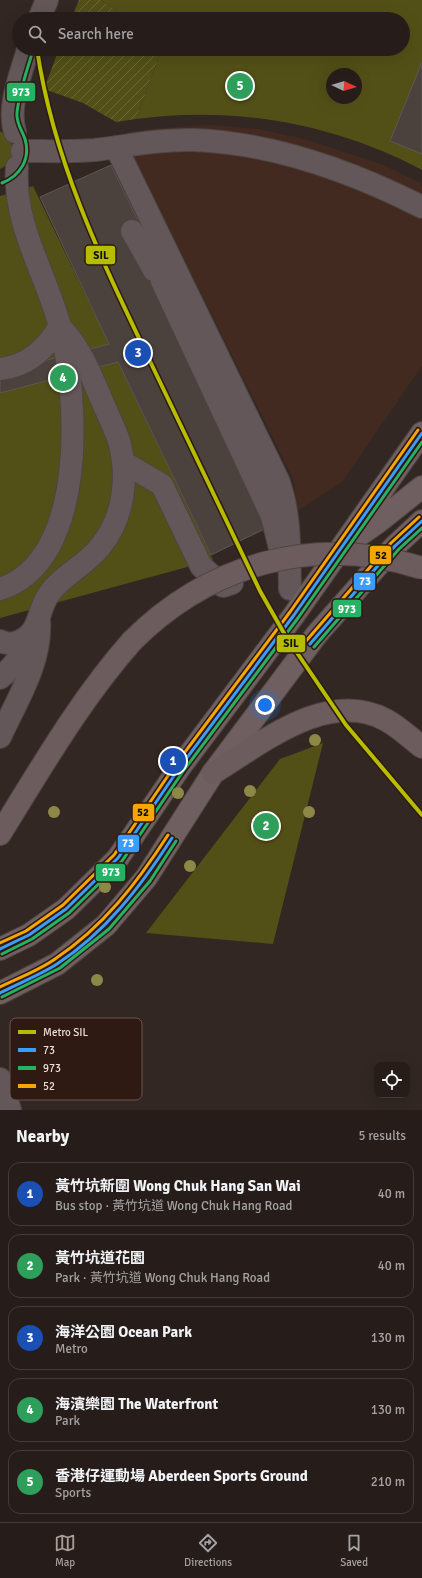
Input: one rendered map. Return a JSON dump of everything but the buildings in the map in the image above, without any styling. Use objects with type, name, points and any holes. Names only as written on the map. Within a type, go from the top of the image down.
[{"type":"highway","points":[[0,834],[78,709],[111,665],[132,641],[156,618],[191,594],[226,576],[270,560],[298,556],[343,554],[386,559],[422,568]]},
{"type":"highway","points":[[213,773],[294,723],[318,714],[359,710],[385,719],[422,747]]},
{"type":"main road","points":[[0,948],[29,935],[66,909],[118,858],[180,767],[294,615],[422,432]]},
{"type":"main road","points":[[343,546],[378,522],[422,488]]},
{"type":"main road","points":[[0,992],[57,964],[106,925],[146,878],[213,773],[317,634],[395,546],[422,521]]},
{"type":"street","points":[[42,12],[47,0]]},
{"type":"street","points":[[0,104],[24,56]]},
{"type":"street","points":[[0,589],[24,578],[43,556],[53,538],[67,499],[71,465],[72,405],[60,326],[22,221],[16,194],[11,150],[13,105],[25,56]]},
{"type":"street","points":[[11,150],[84,151],[161,141],[193,140],[257,146],[288,153],[352,176],[422,207]]},
{"type":"street","points":[[116,147],[283,494],[289,523],[290,589]]},
{"type":"street","points":[[0,191],[22,221]]},
{"type":"street","points":[[146,208],[146,231],[160,262],[162,281],[272,516],[290,589],[294,615]]},
{"type":"street","points":[[132,231],[173,304]]},
{"type":"street","points":[[0,369],[24,363],[38,354],[51,341],[60,326]]},
{"type":"street","points":[[0,641],[5,643],[16,643],[27,638],[35,630],[48,594],[56,585],[85,563],[100,547],[112,528],[120,507],[124,485],[123,462],[118,440],[86,362],[75,344],[60,326]]},
{"type":"street","points":[[123,462],[162,485],[201,566],[223,586],[284,563]]},
{"type":"street","points":[[0,737],[32,668],[38,649],[39,619]]},
{"type":"street","points":[[0,678],[13,668],[23,652],[27,638]]},
{"type":"street","points":[[0,1079],[10,1110]]},
{"type":"shaded area","points":[[79,0],[101,0],[119,12],[74,12]]},
{"type":"shaded area","points":[[101,0],[422,0],[422,170],[354,140],[283,122],[246,117],[210,115],[136,119],[159,56],[410,56],[410,12],[119,12]]},
{"type":"shaded area","points":[[56,56],[159,56],[136,119],[116,122],[83,103],[44,89]]},
{"type":"shaded area","points":[[210,125],[258,129],[304,139],[381,164],[422,184],[422,366],[342,482],[297,511],[294,481],[135,160],[127,132]]},
{"type":"shaded area","points":[[0,131],[9,140],[13,150],[10,161],[0,169]]},
{"type":"shaded area","points":[[33,186],[213,560],[0,618],[0,196]]},
{"type":"shaded area","points":[[323,743],[273,944],[146,933],[280,759]]},
{"type":"metro line","name":"SIL","points":[[38,56],[44,90],[54,129],[80,207],[130,320],[260,591],[285,635],[346,725],[422,815]]},
{"type":"transit line","name":"973","points":[[2,183],[14,176],[19,171],[25,160],[25,139],[18,123],[17,113],[21,89],[31,56]]},
{"type":"transit line","name":"52","points":[[0,943],[26,931],[63,905],[114,855],[176,764],[290,612],[418,430]]},
{"type":"transit line","name":"73","points":[[0,949],[29,935],[66,909],[118,858],[180,767],[294,615],[422,433]]},
{"type":"transit line","name":"973","points":[[2,954],[32,939],[69,913],[122,861],[184,770],[298,618],[422,442]]},
{"type":"transit line","name":"52","points":[[306,641],[391,543],[419,517]]},
{"type":"transit line","name":"73","points":[[310,644],[395,546],[422,521]]},
{"type":"transit line","name":"973","points":[[314,647],[399,549],[422,528]]},
{"type":"transit line","name":"52","points":[[0,987],[35,971],[89,933],[131,887],[168,835]]},
{"type":"transit line","name":"73","points":[[0,993],[57,964],[91,938],[107,923],[135,891],[172,838]]},
{"type":"transit line","name":"973","points":[[2,997],[60,968],[109,929],[150,881],[176,841]]},
{"type":"place","name":"香港仔運動場 Aberdeen Sports Ground","points":[[240,86]]},
{"type":"place","name":"海洋公園 Ocean Park","points":[[138,353]]},
{"type":"place","name":"海濱樂園 The Waterfront","points":[[63,378]]},
{"type":"place","name":"黃竹坑新圍 Wong Chuk Hang San Wai","points":[[173,761]]},
{"type":"place","name":"黃竹坑道花園","points":[[266,826]]}]
